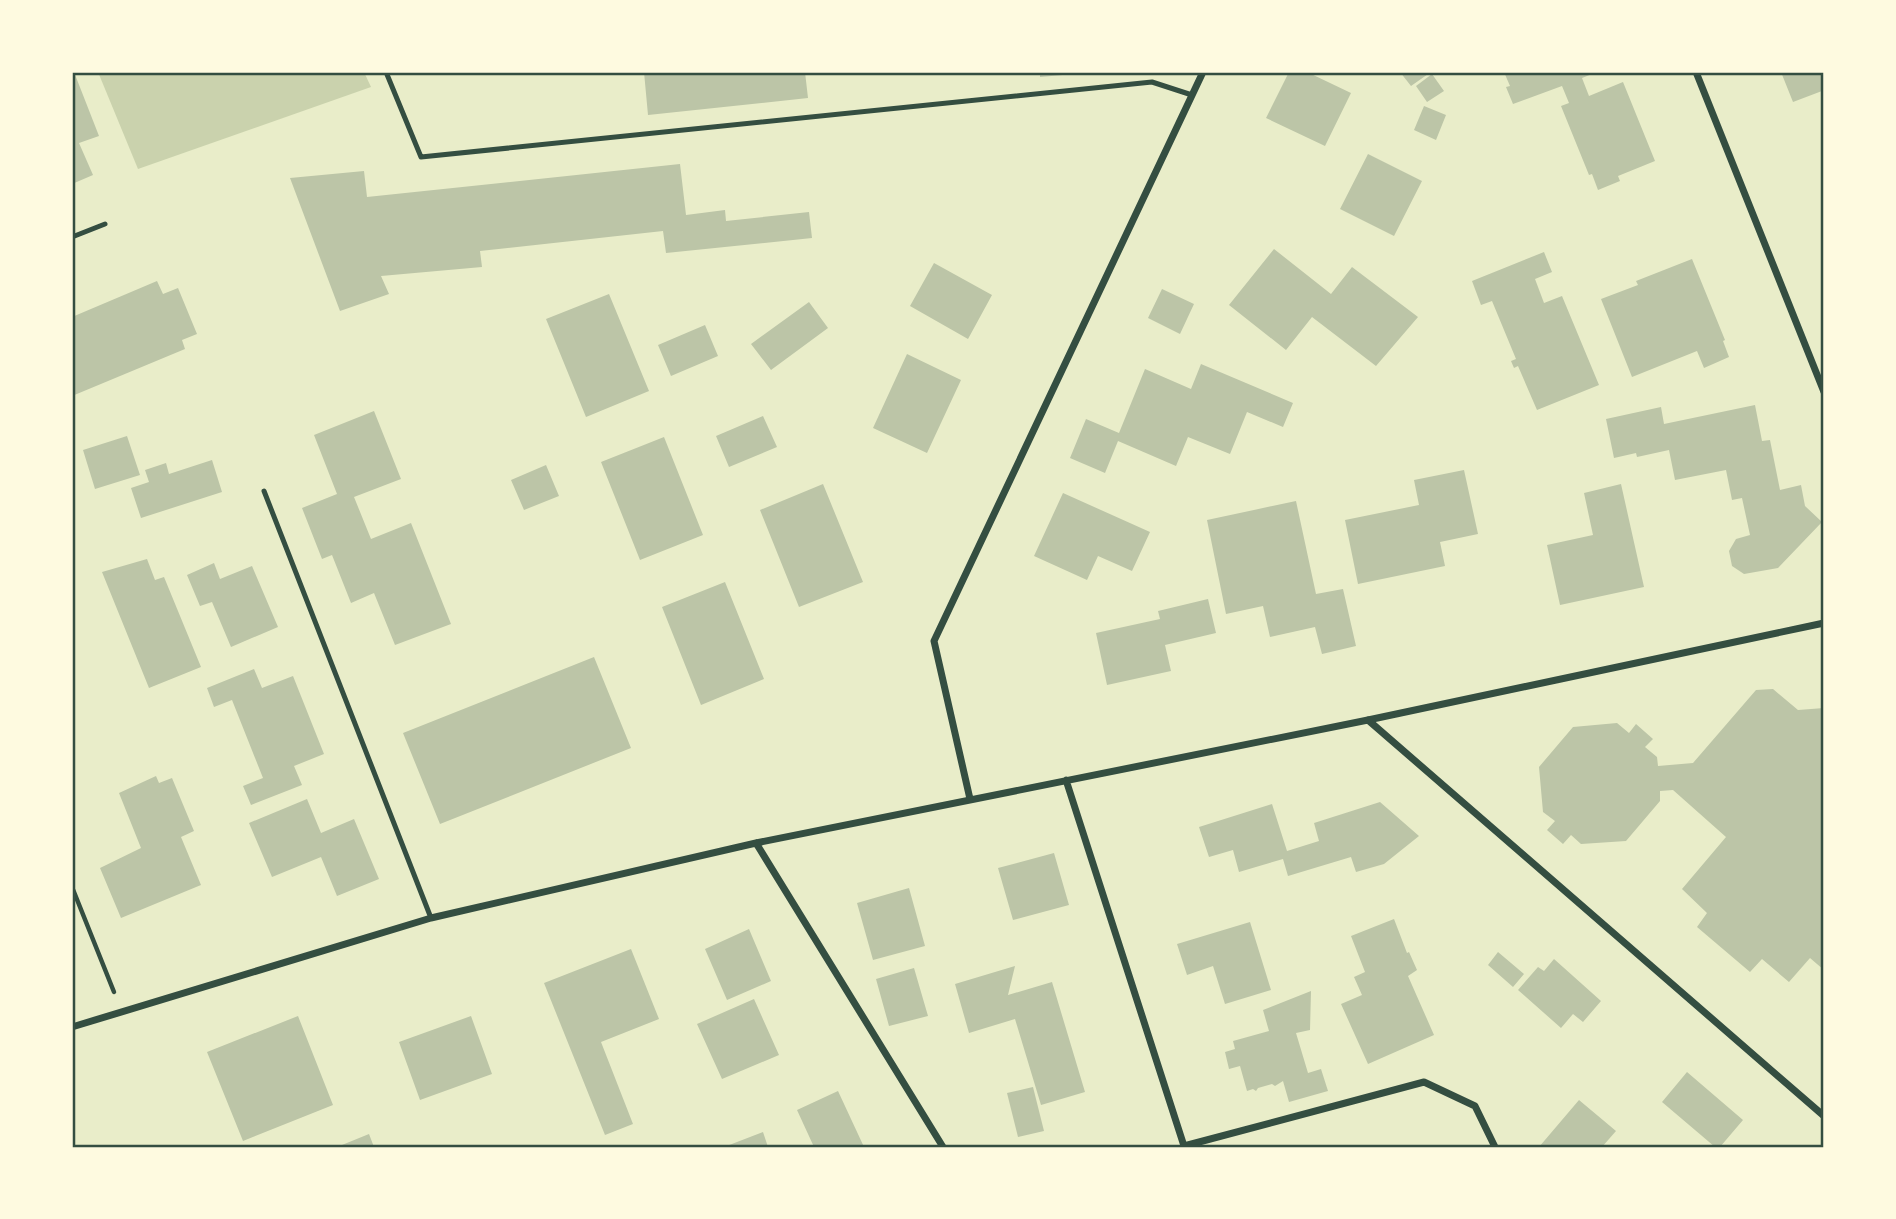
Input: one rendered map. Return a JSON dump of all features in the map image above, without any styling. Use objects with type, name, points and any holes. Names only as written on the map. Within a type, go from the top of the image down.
[{"type":"street","points":[[970,799],[934,641],[1203,72]]},
{"type":"street","points":[[1696,72],[1824,392]]},
{"type":"street","points":[[72,1027],[431,918],[756,843],[1368,720],[1824,623]]},
{"type":"street","points":[[1368,720],[1824,1116]]},
{"type":"street","points":[[1066,780],[1184,1146],[1424,1082],[1475,1106],[1495,1147]]},
{"type":"street","points":[[756,843],[943,1147]]},
{"type":"lane","points":[[386,72],[421,158],[1152,82],[1192,95]]},
{"type":"lane","points":[[72,237],[105,224]]},
{"type":"lane","points":[[264,491],[431,918]]},
{"type":"path","points":[[72,887],[110,978]]},
{"type":"green space","points":[[98,72],[364,72],[371,87],[138,169]]},
{"type":"building","points":[[72,72],[99,136],[79,143],[93,175],[72,184]]},
{"type":"building","points":[[644,72],[805,72],[808,98],[648,115]]},
{"type":"building","points":[[1040,72],[1074,72],[1074,74],[1040,77]]},
{"type":"building","points":[[1289,72],[1307,72],[1351,93],[1325,146],[1266,118]]},
{"type":"building","points":[[1400,72],[1431,72],[1411,86]]},
{"type":"building","points":[[1504,72],[1597,72],[1582,78],[1589,96],[1623,82],[1655,161],[1618,176],[1620,181],[1598,190],[1592,174],[1589,175],[1561,106],[1569,103],[1562,86],[1513,104],[1506,87],[1510,86]]},
{"type":"building","points":[[1781,72],[1824,72],[1824,97],[1822,91],[1793,102]]},
{"type":"building","points":[[1432,74],[1444,91],[1427,102],[1416,86]]},
{"type":"building","points":[[1424,106],[1446,115],[1436,140],[1414,130]]},
{"type":"building","points":[[1368,154],[1422,181],[1394,236],[1340,209]]},
{"type":"building","points":[[680,164],[686,215],[725,210],[726,221],[809,212],[812,238],[666,253],[663,231],[480,251],[482,267],[381,276],[389,294],[340,311],[290,178],[364,171],[367,197]]},
{"type":"building","points":[[1274,249],[1331,294],[1352,267],[1418,317],[1376,366],[1312,317],[1286,350],[1229,305]]},
{"type":"building","points":[[1544,252],[1552,272],[1535,279],[1544,303],[1562,296],[1599,385],[1537,410],[1518,366],[1514,368],[1511,361],[1516,359],[1492,301],[1481,305],[1472,281]]},
{"type":"building","points":[[1692,259],[1725,340],[1723,341],[1729,357],[1704,368],[1697,351],[1632,377],[1601,299],[1638,285],[1636,281]]},
{"type":"building","points":[[934,263],[992,295],[968,339],[910,306]]},
{"type":"building","points":[[157,281],[163,294],[178,288],[197,334],[182,340],[185,349],[72,396],[72,317]]},
{"type":"building","points":[[1162,289],[1194,304],[1180,334],[1148,318]]},
{"type":"building","points":[[609,294],[649,391],[586,417],[546,319]]},
{"type":"building","points":[[809,302],[828,328],[771,370],[751,344]]},
{"type":"building","points":[[705,325],[718,356],[671,376],[658,345]]},
{"type":"building","points":[[907,354],[961,380],[927,453],[873,428]]},
{"type":"building","points":[[1201,364],[1293,403],[1283,427],[1247,412],[1230,454],[1188,437],[1176,466],[1118,441],[1105,473],[1070,458],[1086,419],[1119,433],[1145,369],[1191,389]]},
{"type":"building","points":[[1755,405],[1762,441],[1770,440],[1780,490],[1801,485],[1805,506],[1822,522],[1778,568],[1744,574],[1732,566],[1729,551],[1736,539],[1750,535],[1742,498],[1732,500],[1726,470],[1675,480],[1669,450],[1637,457],[1636,453],[1614,458],[1606,419],[1661,407],[1664,424]]},
{"type":"building","points":[[374,411],[401,479],[354,497],[371,539],[411,523],[451,624],[395,645],[374,593],[351,603],[332,555],[322,559],[302,508],[337,494],[314,435]]},
{"type":"building","points":[[763,416],[777,447],[729,467],[716,436]]},
{"type":"building","points":[[127,436],[140,475],[95,489],[83,450]]},
{"type":"building","points":[[664,437],[703,535],[640,560],[601,462]]},
{"type":"building","points":[[212,460],[222,492],[141,518],[131,488],[149,482],[145,470],[166,463],[169,474]]},
{"type":"building","points":[[546,465],[559,496],[524,510],[511,480]]},
{"type":"building","points":[[1464,470],[1478,534],[1440,542],[1445,566],[1358,584],[1345,520],[1419,505],[1414,480]]},
{"type":"building","points":[[823,484],[863,582],[799,607],[760,510]]},
{"type":"building","points":[[1621,484],[1644,587],[1560,605],[1547,545],[1593,535],[1584,493]]},
{"type":"building","points":[[1063,493],[1150,532],[1132,571],[1098,556],[1087,580],[1034,556]]},
{"type":"building","points":[[1296,501],[1316,594],[1343,589],[1356,646],[1322,654],[1315,627],[1270,637],[1263,606],[1226,614],[1207,520]]},
{"type":"building","points":[[147,559],[155,580],[164,577],[201,667],[149,688],[102,572]]},
{"type":"building","points":[[214,563],[220,579],[252,566],[278,627],[231,647],[212,602],[200,606],[187,575]]},
{"type":"building","points":[[725,582],[764,679],[701,705],[662,607]]},
{"type":"building","points":[[1208,599],[1216,633],[1165,645],[1171,671],[1107,685],[1096,633],[1160,619],[1158,611]]},
{"type":"building","points":[[594,657],[631,748],[440,824],[403,733]]},
{"type":"building","points":[[254,669],[262,688],[293,676],[324,754],[294,766],[302,785],[251,805],[243,786],[263,778],[232,700],[214,707],[207,688]]},
{"type":"building","points":[[1773,689],[1798,710],[1824,708],[1824,970],[1810,958],[1789,982],[1762,959],[1750,972],[1697,927],[1707,913],[1682,889],[1726,837],[1673,790],[1660,791],[1660,801],[1626,841],[1581,844],[1571,835],[1563,844],[1547,830],[1555,821],[1543,812],[1539,767],[1573,727],[1617,723],[1629,733],[1636,724],[1653,739],[1645,747],[1657,757],[1658,766],[1693,763],[1756,690]]},
{"type":"building","points":[[156,776],[159,783],[172,778],[194,831],[181,837],[201,885],[121,918],[100,868],[141,848],[119,793]]},
{"type":"building","points":[[307,799],[321,833],[354,819],[379,879],[337,896],[321,857],[272,877],[249,823]]},
{"type":"building","points":[[1380,802],[1419,836],[1384,864],[1356,872],[1351,857],[1288,876],[1283,859],[1239,872],[1233,850],[1209,857],[1199,827],[1272,804],[1287,851],[1319,841],[1314,823]]},
{"type":"building","points":[[1054,853],[1069,905],[1013,920],[998,868]]},
{"type":"building","points":[[909,888],[925,946],[873,960],[857,903]]},
{"type":"building","points":[[1394,919],[1407,953],[1409,952],[1417,970],[1408,976],[1434,1035],[1368,1064],[1341,1004],[1362,995],[1354,977],[1365,972],[1351,936]]},
{"type":"building","points":[[1250,922],[1271,990],[1225,1004],[1213,966],[1187,975],[1177,944]]},
{"type":"building","points":[[749,929],[771,981],[727,1000],[705,949]]},
{"type":"building","points":[[631,949],[659,1019],[601,1042],[633,1124],[605,1135],[544,983]]},
{"type":"building","points":[[1498,952],[1524,974],[1513,987],[1488,965]]},
{"type":"building","points":[[1554,959],[1601,1001],[1583,1022],[1573,1014],[1561,1028],[1518,990],[1538,967],[1544,971]]},
{"type":"building","points":[[1015,966],[1008,995],[1052,982],[1085,1092],[1041,1105],[1015,1019],[969,1033],[955,984]]},
{"type":"building","points":[[914,968],[928,1016],[889,1026],[876,979]]},
{"type":"building","points":[[1311,991],[1310,1030],[1296,1033],[1308,1073],[1321,1069],[1328,1091],[1289,1102],[1283,1081],[1275,1086],[1272,1084],[1256,1091],[1247,1091],[1240,1066],[1229,1069],[1225,1052],[1235,1049],[1233,1041],[1269,1031],[1263,1010]]},
{"type":"building","points":[[754,999],[779,1055],[722,1079],[697,1024]]},
{"type":"building","points":[[298,1016],[333,1105],[243,1141],[207,1052]]},
{"type":"building","points":[[471,1016],[492,1074],[420,1100],[399,1042]]},
{"type":"building","points":[[1687,1072],[1743,1120],[1720,1147],[1715,1147],[1662,1102]]},
{"type":"building","points":[[1033,1087],[1044,1131],[1018,1137],[1007,1093]]},
{"type":"building","points":[[838,1091],[864,1147],[814,1147],[797,1110]]},
{"type":"building","points":[[1579,1100],[1616,1131],[1602,1147],[1539,1147]]},
{"type":"building","points":[[763,1132],[768,1147],[724,1147]]},
{"type":"building","points":[[369,1134],[374,1147],[337,1147]]}]
